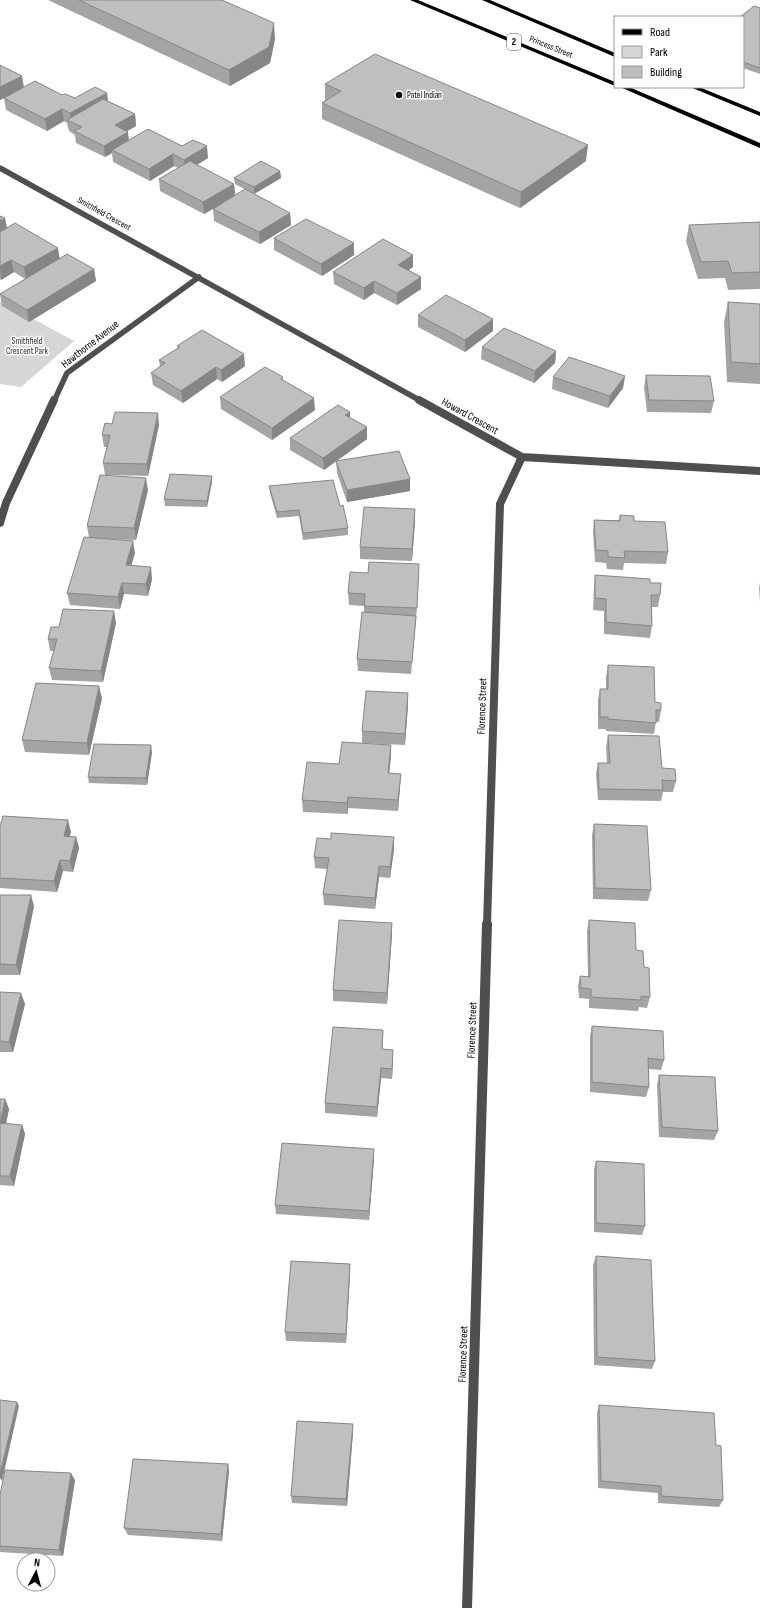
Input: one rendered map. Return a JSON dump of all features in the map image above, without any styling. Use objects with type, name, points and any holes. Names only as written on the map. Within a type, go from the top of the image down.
[{"type":"main road","name":"Princess Street","points":[[413,0],[614,84]]},
{"type":"main road","name":"Princess Street","points":[[485,0],[614,55]]},
{"type":"main road","points":[[625,88],[760,146]]},
{"type":"main road","points":[[695,88],[760,114]]},
{"type":"street","name":"Smithfield Crescent","points":[[0,168],[198,277]]},
{"type":"street","name":"Howard Crescent","points":[[198,277],[522,457],[760,471]]},
{"type":"street","name":"Hawthorne Avenue","points":[[0,523],[3,503],[67,373],[198,277]]},
{"type":"street","name":"Florence Street","points":[[467,1608],[500,504],[522,457]]},
{"type":"green space","name":"Smithfield Crescent Park","points":[[0,301],[74,341],[21,387],[0,384]]},
{"type":"building","points":[[79,0],[222,0],[274,23],[269,47],[229,70]]},
{"type":"building","points":[[754,6],[760,8],[760,68],[744,62],[744,16],[741,16]]},
{"type":"building","points":[[375,54],[588,145],[521,192],[322,103],[341,91],[325,84]]},
{"type":"building","points":[[0,65],[22,76],[0,87]]},
{"type":"building","points":[[35,81],[62,95],[65,94],[75,98],[95,87],[107,93],[70,113],[62,109],[45,119],[4,98]]},
{"type":"building","points":[[103,99],[135,114],[115,125],[128,132],[104,146],[74,131],[82,127],[67,120]]},
{"type":"building","points":[[148,129],[182,146],[193,140],[207,146],[184,160],[173,154],[149,169],[112,150]]},
{"type":"building","points":[[190,161],[234,184],[203,202],[159,179]]},
{"type":"building","points":[[261,161],[280,171],[254,187],[234,178]]},
{"type":"building","points":[[245,189],[290,213],[259,232],[213,209]]},
{"type":"building","points":[[0,216],[5,218],[0,221]]},
{"type":"building","points":[[306,219],[354,243],[321,264],[274,238]]},
{"type":"building","points":[[760,222],[760,272],[732,273],[728,261],[701,262],[689,225]]},
{"type":"building","points":[[15,223],[58,248],[24,267],[11,260],[0,266],[0,232]]},
{"type":"building","points":[[383,239],[413,255],[398,265],[421,277],[397,293],[374,281],[364,288],[333,272]]},
{"type":"building","points":[[67,254],[94,269],[27,310],[0,294]]},
{"type":"building","points":[[446,295],[493,319],[465,340],[418,315]]},
{"type":"building","points":[[728,302],[760,304],[760,364],[731,362]]},
{"type":"building","points":[[504,328],[556,351],[535,371],[482,347]]},
{"type":"building","points":[[202,330],[244,354],[221,370],[216,367],[181,391],[151,373],[165,363],[159,360],[180,347],[177,346]]},
{"type":"building","points":[[569,357],[625,376],[610,396],[553,377]]},
{"type":"building","points":[[265,367],[283,377],[281,379],[314,398],[272,428],[220,397]]},
{"type":"building","points":[[646,375],[710,376],[714,401],[649,400]]},
{"type":"building","points":[[338,405],[350,412],[345,415],[367,427],[323,458],[290,438]]},
{"type":"building","points":[[115,412],[158,413],[147,464],[103,463],[110,435],[102,435],[105,423],[112,424]]},
{"type":"building","points":[[399,451],[410,479],[347,490],[336,461]]},
{"type":"building","points":[[170,474],[212,476],[207,501],[164,499]]},
{"type":"building","points":[[100,475],[146,478],[134,528],[87,526]]},
{"type":"building","points":[[333,480],[340,506],[343,505],[348,528],[303,533],[299,510],[277,512],[269,486]]},
{"type":"building","points":[[364,507],[415,509],[412,549],[360,547]]},
{"type":"building","points":[[620,515],[634,516],[634,521],[665,522],[668,552],[624,551],[625,558],[608,557],[608,551],[596,550],[594,520],[620,521]]},
{"type":"building","points":[[84,537],[133,541],[126,565],[151,567],[146,584],[122,583],[118,597],[67,593]]},
{"type":"building","points":[[369,562],[419,564],[417,608],[364,606],[365,594],[348,593],[350,572],[368,573]]},
{"type":"building","points":[[595,575],[650,579],[650,583],[661,583],[660,595],[651,595],[652,626],[606,622],[606,599],[595,598]]},
{"type":"building","points":[[63,609],[114,611],[101,671],[49,668],[57,639],[48,639],[51,627],[59,627]]},
{"type":"building","points":[[362,612],[416,616],[412,662],[357,659]]},
{"type":"building","points":[[608,665],[654,667],[655,702],[661,703],[661,710],[656,710],[656,723],[600,717],[600,689],[608,689]]},
{"type":"building","points":[[36,683],[99,686],[87,743],[22,740]]},
{"type":"building","points":[[366,691],[408,693],[405,734],[362,731]]},
{"type":"building","points":[[608,735],[659,736],[662,768],[675,769],[676,781],[662,780],[663,790],[599,789],[598,763],[610,763]]},
{"type":"building","points":[[342,742],[391,745],[388,773],[401,774],[398,800],[348,797],[347,803],[302,800],[307,762],[339,764]]},
{"type":"building","points":[[94,744],[151,745],[146,778],[88,777]]},
{"type":"building","points":[[3,816],[68,820],[64,836],[76,837],[70,861],[60,860],[54,881],[0,878],[0,826]]},
{"type":"building","points":[[594,824],[647,826],[651,890],[595,888]]},
{"type":"building","points":[[331,833],[394,837],[390,867],[379,866],[375,898],[323,894],[329,858],[314,857],[317,838],[331,839]]},
{"type":"building","points":[[0,895],[31,895],[16,965],[0,964]]},
{"type":"building","points":[[339,920],[392,923],[387,993],[333,990]]},
{"type":"building","points":[[589,920],[635,923],[636,950],[643,951],[644,967],[649,968],[650,997],[641,996],[641,1000],[591,997],[591,989],[581,988],[580,976],[590,977]]},
{"type":"building","points":[[0,992],[21,993],[9,1042],[0,1041]]},
{"type":"building","points":[[592,1026],[663,1031],[664,1060],[648,1058],[649,1087],[592,1082]]},
{"type":"building","points":[[333,1027],[383,1030],[382,1049],[393,1050],[392,1069],[381,1068],[377,1107],[325,1103]]},
{"type":"building","points":[[659,1075],[715,1077],[718,1131],[662,1127]]},
{"type":"building","points":[[0,1099],[5,1099],[0,1123]]},
{"type":"building","points":[[0,1123],[22,1125],[10,1176],[0,1176]]},
{"type":"building","points":[[282,1143],[374,1149],[369,1211],[275,1205]]},
{"type":"building","points":[[596,1161],[644,1164],[645,1226],[596,1223]]},
{"type":"building","points":[[596,1256],[651,1260],[655,1361],[597,1357]]},
{"type":"building","points":[[291,1261],[350,1264],[346,1334],[285,1332]]},
{"type":"building","points":[[0,1400],[17,1402],[0,1474]]},
{"type":"building","points":[[599,1405],[714,1413],[716,1445],[721,1446],[723,1500],[661,1496],[661,1486],[601,1481]]},
{"type":"building","points":[[297,1421],[353,1424],[346,1499],[291,1496]]},
{"type":"building","points":[[133,1459],[228,1464],[221,1534],[124,1528]]},
{"type":"building","points":[[5,1470],[71,1473],[59,1550],[0,1546],[0,1495]]},
{"type":"place","name":"Patel Indian","points":[[399,95]]}]
